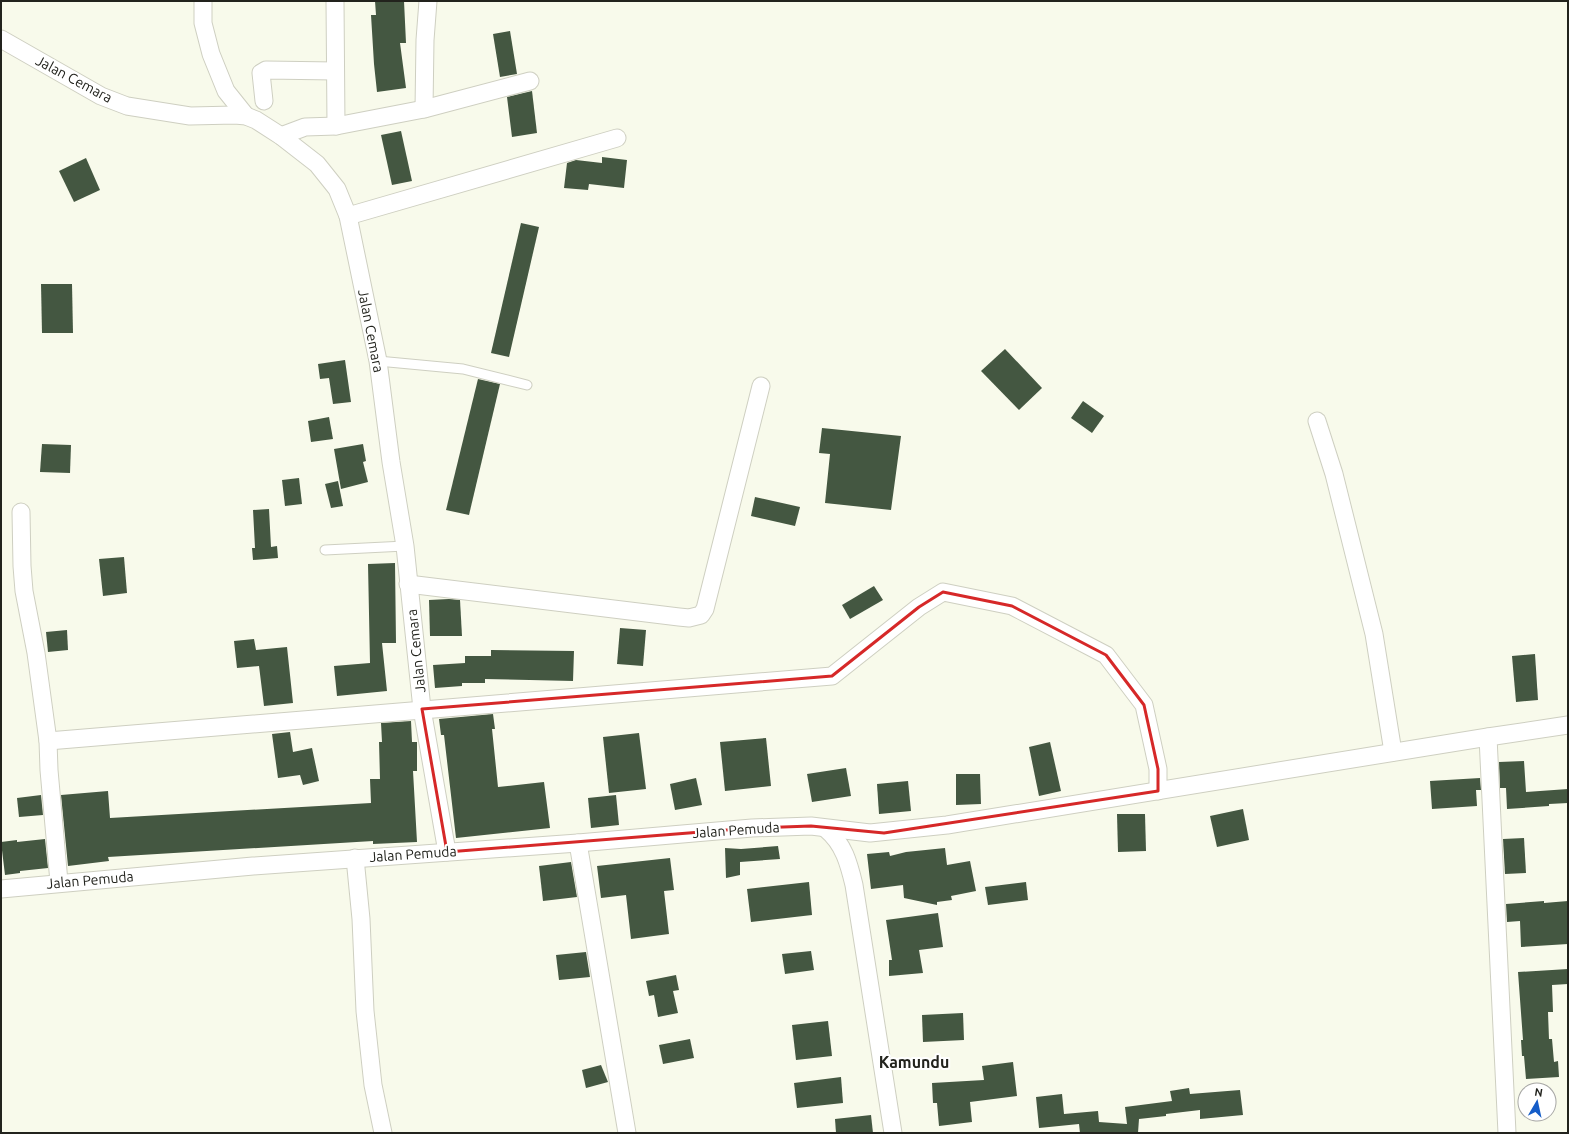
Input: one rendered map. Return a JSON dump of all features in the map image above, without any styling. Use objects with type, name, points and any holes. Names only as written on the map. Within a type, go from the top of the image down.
[{"type":"street","points":[[203,1],[203,23],[211,54],[226,91],[246,116]]},
{"type":"street","points":[[335,1],[336,126]]},
{"type":"street","points":[[424,109],[425,40],[428,1]]},
{"type":"street","name":"Jalan Cemara","points":[[1,39],[101,96],[127,106],[190,116],[235,114],[246,116],[267,126],[317,164],[337,189],[348,216],[378,361],[391,462],[405,546],[422,710],[447,852]]},
{"type":"street","points":[[264,101],[261,73],[266,70],[335,71]]},
{"type":"street","points":[[281,136],[305,127],[336,126],[424,109],[530,81]]},
{"type":"street","points":[[348,216],[617,138]]},
{"type":"street","points":[[408,584],[679,617],[689,618],[701,615],[705,609],[761,386]]},
{"type":"street","points":[[1317,421],[1334,474],[1374,634],[1393,752]]},
{"type":"street","points":[[21,512],[24,591],[36,653],[48,740],[49,770],[59,882]]},
{"type":"street","points":[[48,740],[832,676],[919,607],[943,592],[1012,606],[1106,654],[1144,705],[1158,769],[1158,791]]},
{"type":"street","name":"Jalan Pemuda","points":[[1,889],[59,882],[355,858],[578,843],[752,828],[811,826],[826,829],[843,829],[870,833],[892,832],[947,825],[1568,725]]},
{"type":"street","points":[[1488,737],[1507,1133]]},
{"type":"street","points":[[826,829],[834,836],[842,848],[848,862],[854,885],[894,1133]]},
{"type":"street","points":[[578,843],[627,1133]]},
{"type":"street","points":[[355,858],[361,919],[364,1011],[373,1085],[383,1133]]},
{"type":"lane","points":[[378,361],[463,369],[527,385]]},
{"type":"lane","points":[[325,550],[405,546]]},
{"type":"highlighted area","points":[[943,592],[1012,606],[1106,655],[1144,705],[1158,769],[1158,791],[884,833],[811,826],[752,828],[447,852],[422,709],[832,676],[919,607]]},
{"type":"building","points":[[375,1],[404,1],[406,43],[400,43],[406,88],[377,92],[371,15],[376,15]]},
{"type":"building","points":[[510,31],[517,74],[500,77],[493,34]]},
{"type":"building","points":[[532,91],[537,133],[512,137],[507,97]]},
{"type":"building","points":[[401,131],[412,181],[392,185],[381,135]]},
{"type":"building","points":[[602,157],[627,160],[624,188],[589,184],[588,190],[564,188],[567,163],[576,160],[602,163]]},
{"type":"building","points":[[86,158],[100,190],[74,202],[59,171]]},
{"type":"building","points":[[521,223],[539,227],[509,357],[491,353]]},
{"type":"building","points":[[41,284],[72,284],[73,333],[42,333]]},
{"type":"building","points":[[1005,349],[1042,388],[1019,410],[981,371]]},
{"type":"building","points":[[345,360],[351,402],[333,404],[329,378],[320,379],[318,364]]},
{"type":"building","points":[[478,379],[500,384],[469,515],[446,510]]},
{"type":"building","points":[[1083,401],[1104,416],[1092,433],[1071,418]]},
{"type":"building","points":[[329,417],[333,439],[311,442],[308,421]]},
{"type":"building","points":[[822,428],[901,436],[891,510],[825,503],[830,454],[819,453]]},
{"type":"building","points":[[42,444],[71,445],[70,473],[40,472]]},
{"type":"building","points":[[363,444],[366,461],[363,462],[368,482],[341,489],[334,449]]},
{"type":"building","points":[[299,478],[302,504],[285,506],[282,480]]},
{"type":"building","points":[[338,481],[343,506],[331,508],[325,484]]},
{"type":"building","points":[[755,497],[800,507],[795,526],[751,516]]},
{"type":"building","points":[[269,509],[271,547],[277,546],[278,558],[253,560],[252,548],[255,548],[253,510]]},
{"type":"building","points":[[124,557],[127,593],[103,596],[99,559]]},
{"type":"building","points":[[395,563],[396,643],[382,643],[387,691],[337,696],[334,666],[370,663],[368,564]]},
{"type":"building","points":[[874,586],[883,600],[850,619],[842,605]]},
{"type":"building","points":[[429,600],[460,600],[462,636],[430,636]]},
{"type":"building","points":[[620,628],[646,630],[643,666],[617,664]]},
{"type":"building","points":[[67,630],[68,650],[48,652],[46,632]]},
{"type":"building","points":[[254,639],[256,650],[287,647],[293,703],[264,706],[259,666],[237,668],[234,641]]},
{"type":"building","points":[[491,650],[574,651],[573,681],[485,679],[485,683],[462,683],[462,686],[435,688],[433,665],[465,663],[465,656],[491,656]]},
{"type":"building","points":[[1535,654],[1538,700],[1516,702],[1512,656]]},
{"type":"building","points":[[493,714],[495,729],[492,729],[498,787],[544,782],[550,828],[456,838],[444,735],[441,735],[439,719]]},
{"type":"building","points":[[411,721],[412,742],[417,742],[417,771],[413,771],[417,842],[373,844],[373,841],[108,857],[109,861],[68,866],[61,795],[108,791],[110,818],[371,803],[370,779],[380,779],[379,742],[382,742],[381,723]]},
{"type":"building","points":[[290,732],[293,752],[312,748],[319,781],[303,785],[300,775],[278,778],[272,734]]},
{"type":"building","points":[[639,733],[646,789],[609,793],[603,737]]},
{"type":"building","points":[[766,738],[771,786],[725,791],[720,742]]},
{"type":"building","points":[[1050,742],[1061,791],[1039,796],[1029,747]]},
{"type":"building","points":[[1524,761],[1526,792],[1568,789],[1568,803],[1507,809],[1506,788],[1500,788],[1499,762]]},
{"type":"building","points":[[846,768],[851,796],[812,802],[807,774]]},
{"type":"building","points":[[956,774],[980,774],[981,804],[956,805]]},
{"type":"building","points":[[696,778],[702,805],[675,810],[670,784]]},
{"type":"building","points":[[1480,778],[1481,790],[1476,790],[1477,806],[1432,809],[1430,781]]},
{"type":"building","points":[[908,781],[911,811],[879,814],[877,784]]},
{"type":"building","points":[[41,795],[43,815],[19,817],[17,798]]},
{"type":"building","points":[[616,795],[619,825],[591,828],[588,798]]},
{"type":"building","points":[[1243,809],[1249,840],[1217,847],[1210,816]]},
{"type":"building","points":[[1117,814],[1145,814],[1146,851],[1118,852]]},
{"type":"building","points":[[1524,838],[1526,873],[1505,874],[1503,839]]},
{"type":"building","points":[[45,839],[48,868],[20,871],[20,873],[5,875],[1,842]]},
{"type":"building","points":[[778,846],[780,859],[740,862],[740,875],[726,878],[725,848],[741,849]]},
{"type":"building","points":[[945,848],[947,865],[970,861],[976,891],[951,896],[952,900],[937,902],[937,905],[904,898],[903,885],[871,889],[867,854],[889,852],[890,856],[906,852]]},
{"type":"building","points":[[670,858],[674,890],[664,891],[669,934],[631,939],[626,895],[601,898],[597,866]]},
{"type":"building","points":[[571,862],[577,897],[543,901],[539,866]]},
{"type":"building","points":[[809,882],[812,915],[751,922],[747,889]]},
{"type":"building","points":[[1026,882],[1028,900],[988,905],[985,887]]},
{"type":"building","points":[[1544,901],[1544,903],[1568,901],[1568,944],[1521,947],[1520,921],[1507,922],[1506,904]]},
{"type":"building","points":[[938,913],[943,947],[919,950],[923,973],[889,976],[889,960],[892,960],[886,920]]},
{"type":"building","points":[[811,951],[814,970],[785,974],[782,954]]},
{"type":"building","points":[[586,952],[590,977],[559,980],[556,955]]},
{"type":"building","points":[[1568,969],[1568,984],[1552,985],[1553,1012],[1548,1012],[1549,1039],[1552,1039],[1554,1062],[1558,1061],[1559,1077],[1526,1079],[1524,1056],[1522,1056],[1521,1040],[1523,1040],[1518,972]]},
{"type":"building","points":[[676,975],[679,990],[673,991],[678,1013],[658,1017],[654,995],[649,996],[646,981]]},
{"type":"building","points":[[963,1013],[964,1040],[923,1042],[922,1015]]},
{"type":"building","points":[[828,1021],[832,1056],[796,1060],[792,1025]]},
{"type":"building","points":[[690,1039],[694,1058],[663,1064],[659,1045]]},
{"type":"building","points":[[1013,1062],[1017,1096],[970,1102],[972,1122],[939,1126],[937,1103],[933,1103],[932,1083],[984,1080],[982,1066]]},
{"type":"building","points":[[601,1065],[608,1082],[586,1088],[582,1070]]},
{"type":"building","points":[[841,1077],[843,1103],[797,1108],[794,1083]]},
{"type":"building","points":[[1189,1088],[1190,1094],[1240,1090],[1243,1115],[1200,1119],[1200,1110],[1166,1114],[1166,1116],[1139,1119],[1138,1133],[1080,1133],[1079,1124],[1039,1128],[1036,1097],[1062,1094],[1064,1114],[1098,1111],[1099,1122],[1127,1124],[1125,1107],[1172,1101],[1170,1091]]},
{"type":"building","points":[[871,1115],[873,1133],[836,1133],[835,1119]]},
{"type":"district","name":"Kamundu","points":[[914,1062]]}]
